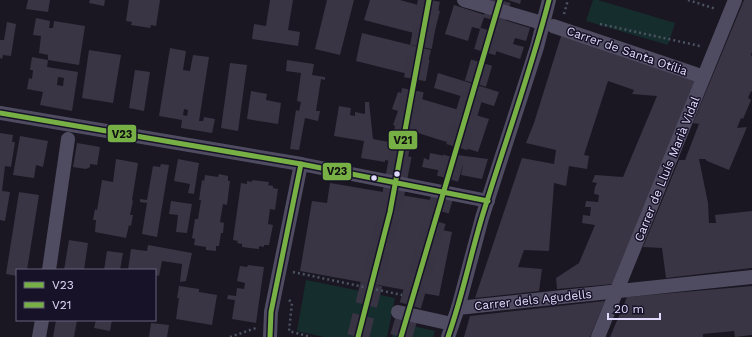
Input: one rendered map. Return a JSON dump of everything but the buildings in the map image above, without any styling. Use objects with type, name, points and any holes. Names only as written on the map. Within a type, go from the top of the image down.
[{"type":"street","name":"Carrer de Santa Otília","points":[[464,0],[548,24],[701,76]]},
{"type":"street","points":[[398,312],[450,331],[458,308],[488,201],[537,47],[548,24],[549,0]]},
{"type":"street","name":"Carrer de Lluís Marià Vidal","points":[[598,337],[618,291],[735,0]]},
{"type":"street","points":[[0,113],[301,164],[488,201]]},
{"type":"street","points":[[50,269],[68,139]]},
{"type":"street","points":[[270,337],[270,312],[301,164]]},
{"type":"street","name":"Carrer dels Agudells","points":[[458,308],[752,277]]},
{"type":"street","points":[[39,337],[42,321]]},
{"type":"path","points":[[688,0],[723,11]]},
{"type":"path","points":[[564,15],[569,16]]},
{"type":"path","points":[[596,23],[700,46],[713,53]]},
{"type":"path","points":[[293,272],[405,296]]},
{"type":"path","points":[[287,298],[292,303],[289,331],[311,337]]},
{"type":"path","points":[[230,337],[257,327]]},
{"type":"green space","points":[[593,0],[598,0],[675,23],[668,45],[586,21]]},
{"type":"green space","points":[[306,280],[395,298],[387,337],[324,337],[297,331]]},
{"type":"green space","points":[[395,322],[435,331],[433,337],[392,337]]},
{"type":"tunnel","points":[[358,337],[390,212],[429,0]]},
{"type":"tunnel","points":[[401,337],[500,0]]},
{"type":"transit line","name":"V21","points":[[358,337],[390,212],[429,0]]},
{"type":"transit line","name":"V21","points":[[401,337],[500,0]]},
{"type":"transit line","name":"V23","points":[[448,337],[458,307],[482,217],[542,28],[549,0]]},
{"type":"transit line","name":"V23","points":[[0,113],[301,164],[488,201]]},
{"type":"transit line","name":"V23","points":[[270,337],[271,312],[301,164]]}]
